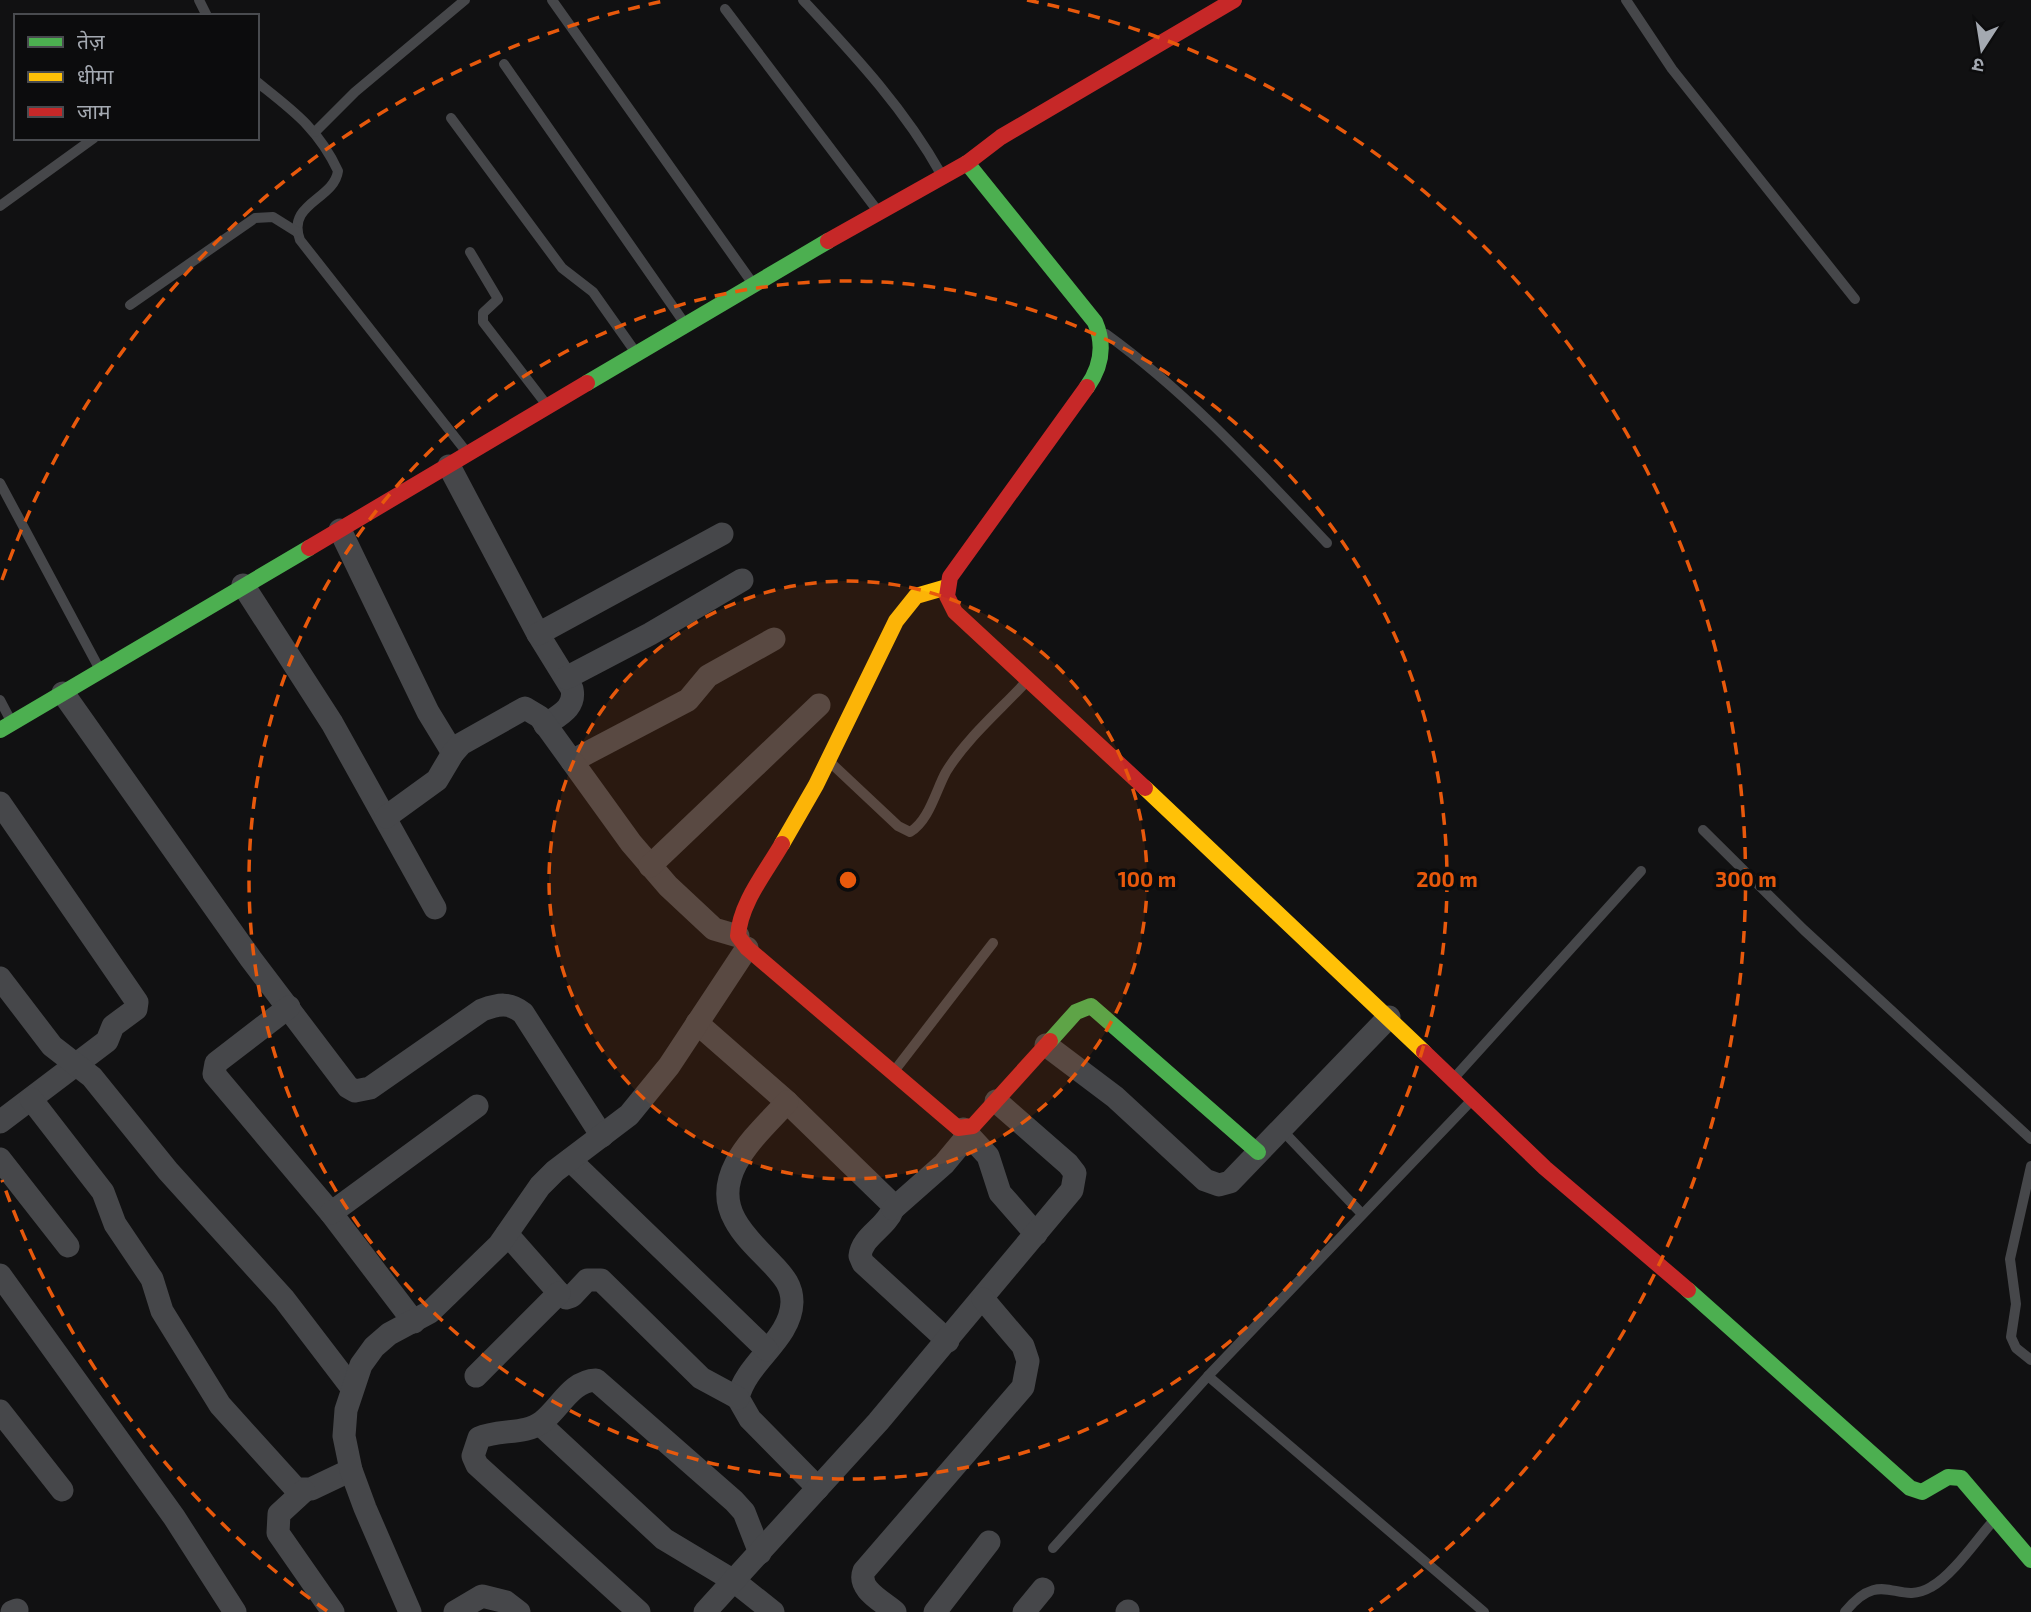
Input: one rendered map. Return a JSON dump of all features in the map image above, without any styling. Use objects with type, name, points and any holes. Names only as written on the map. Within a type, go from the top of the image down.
[{"type":"street","points":[[6,727],[243,585],[967,163],[1001,137],[1234,0]]},
{"type":"street","points":[[967,163],[1101,331],[1104,347],[1094,377],[947,587],[947,602],[1390,1017],[1472,1100],[1906,1485],[1922,1492],[1948,1477],[1957,1476],[2031,1560]]},
{"type":"street","points":[[459,460],[538,634],[566,678],[574,698],[570,706],[545,725]]},
{"type":"street","points":[[340,530],[428,712],[453,753]]},
{"type":"street","points":[[538,634],[722,534]]},
{"type":"street","points":[[566,678],[742,580]]},
{"type":"street","points":[[243,585],[332,723],[435,908]]},
{"type":"street","points":[[410,1612],[351,1470],[344,1436],[352,1388],[361,1365],[388,1334],[414,1322],[447,1297],[508,1234],[540,1186],[629,1115],[650,1092],[697,1023],[742,942],[739,921],[745,908],[828,761],[909,601],[927,589],[947,587]]},
{"type":"street","points":[[572,761],[688,700],[708,676],[774,639]]},
{"type":"street","points":[[63,693],[251,959],[348,1087],[355,1091],[370,1088],[482,1010],[499,1004],[513,1005],[523,1013],[602,1136]]},
{"type":"street","points":[[650,866],[818,705]]},
{"type":"street","points":[[386,817],[437,780],[453,753],[517,710],[533,710],[650,866],[703,922],[742,942],[952,1123],[966,1131],[988,1156],[1000,1193],[1036,1234]]},
{"type":"street","points":[[0,803],[137,1002],[136,1009],[116,1023],[107,1041],[0,1122]]},
{"type":"street","points":[[0,978],[52,1046],[62,1056],[78,1063],[92,1077],[168,1171],[284,1299],[352,1388]]},
{"type":"street","points":[[289,1007],[216,1063],[214,1074],[331,1213],[414,1322]]},
{"type":"street","points":[[948,1341],[863,1263],[860,1256],[864,1243],[890,1217],[893,1209],[944,1164],[966,1131],[1083,1007],[1099,1011],[1258,1152]]},
{"type":"street","points":[[1046,1045],[1115,1097],[1205,1180],[1219,1185],[1230,1182],[1390,1017]]},
{"type":"street","points":[[697,1023],[787,1102],[890,1202],[893,1209]]},
{"type":"street","points":[[31,1099],[103,1192],[115,1224],[152,1279],[162,1311],[220,1405],[287,1483],[304,1491]]},
{"type":"street","points":[[705,1612],[948,1341],[1072,1190],[1075,1173],[996,1101]]},
{"type":"street","points":[[738,1398],[746,1375],[789,1316],[792,1300],[788,1281],[735,1220],[727,1200],[730,1174],[741,1153],[787,1102]]},
{"type":"street","points":[[331,1213],[477,1106]]},
{"type":"street","points":[[0,1159],[68,1246]]},
{"type":"street","points":[[570,1160],[766,1350]]},
{"type":"street","points":[[508,1234],[559,1293],[566,1297],[572,1296],[587,1280],[601,1280],[692,1370],[738,1398],[750,1419],[818,1488]]},
{"type":"street","points":[[4,1288],[174,1517],[235,1612]]},
{"type":"street","points":[[476,1376],[559,1293]]},
{"type":"street","points":[[895,1612],[864,1587],[861,1578],[864,1571],[931,1490],[1006,1407],[1027,1375],[1028,1361],[1023,1346],[983,1299]]},
{"type":"street","points":[[639,1612],[477,1465],[472,1456],[479,1438],[489,1433],[540,1424],[578,1384],[596,1380],[734,1501],[744,1512],[760,1553]]},
{"type":"street","points":[[1,1413],[62,1490]]},
{"type":"street","points":[[540,1424],[664,1539],[734,1581],[773,1612]]},
{"type":"street","points":[[333,1612],[278,1532],[279,1514],[304,1491],[351,1470]]},
{"type":"street","points":[[935,1612],[989,1542]]},
{"type":"street","points":[[1024,1612],[1043,1588]]},
{"type":"street","points":[[455,1612],[482,1596],[506,1602],[519,1612]]},
{"type":"lane","points":[[315,132],[355,92],[465,0]]},
{"type":"lane","points":[[552,0],[755,286]]},
{"type":"lane","points":[[803,0],[878,80],[919,134],[943,176]]},
{"type":"lane","points":[[1626,0],[1672,69],[1855,299]]},
{"type":"lane","points":[[726,9],[879,212]]},
{"type":"lane","points":[[504,64],[687,326]]},
{"type":"lane","points":[[259,83],[296,111],[315,132],[335,165],[335,181],[301,212],[297,232]]},
{"type":"lane","points":[[451,118],[562,268],[593,292],[638,355]]},
{"type":"lane","points":[[0,205],[91,140]]},
{"type":"lane","points":[[130,305],[255,218],[273,217],[288,229],[297,232],[459,460]]},
{"type":"lane","points":[[470,252],[497,293],[496,303],[484,313],[483,322],[548,406]]},
{"type":"lane","points":[[1101,331],[1145,362],[1185,398],[1327,543]]},
{"type":"lane","points":[[0,483],[100,670]]},
{"type":"lane","points":[[828,761],[898,826],[910,832],[930,807],[947,771],[961,751],[1030,678]]},
{"type":"lane","points":[[0,700],[6,727]]},
{"type":"lane","points":[[1703,830],[1823,948],[2031,1139]]},
{"type":"lane","points":[[1452,1080],[1641,871]]},
{"type":"lane","points":[[893,1072],[993,943]]},
{"type":"lane","points":[[1053,1548],[1208,1376],[1472,1100]]},
{"type":"lane","points":[[1281,1129],[1362,1214]]},
{"type":"lane","points":[[2031,1166],[2010,1259],[2016,1304],[2011,1337],[2017,1348],[2031,1360]]},
{"type":"lane","points":[[1208,1376],[1484,1612]]},
{"type":"lane","points":[[1845,1612],[1864,1592],[1882,1587],[1919,1593],[1933,1587],[1996,1518]]},
{"type":"traffic: fast","points":[[967,163],[1095,322],[1101,347],[1099,363],[1087,387]]},
{"type":"traffic: fast","points":[[587,383],[828,241]]},
{"type":"traffic: fast","points":[[0,730],[309,548]]},
{"type":"traffic: fast","points":[[1050,1041],[1076,1012],[1091,1006],[1258,1152]]},
{"type":"traffic: fast","points":[[1688,1290],[1910,1488],[1922,1492],[1948,1477],[1961,1478],[2031,1560]]},
{"type":"traffic: slow","points":[[782,844],[816,785],[896,621],[916,596],[947,587]]},
{"type":"traffic: slow","points":[[1145,788],[1424,1052]]},
{"type":"traffic: jam","points":[[828,241],[967,163],[1001,137],[1234,0]]},
{"type":"traffic: jam","points":[[309,548],[587,383]]},
{"type":"traffic: jam","points":[[1087,387],[950,577],[947,596],[955,612],[1145,788]]},
{"type":"traffic: jam","points":[[782,844],[743,912],[738,936],[747,948],[958,1128],[973,1126],[1050,1041]]},
{"type":"traffic: jam","points":[[1424,1052],[1545,1168],[1688,1290]]}]
